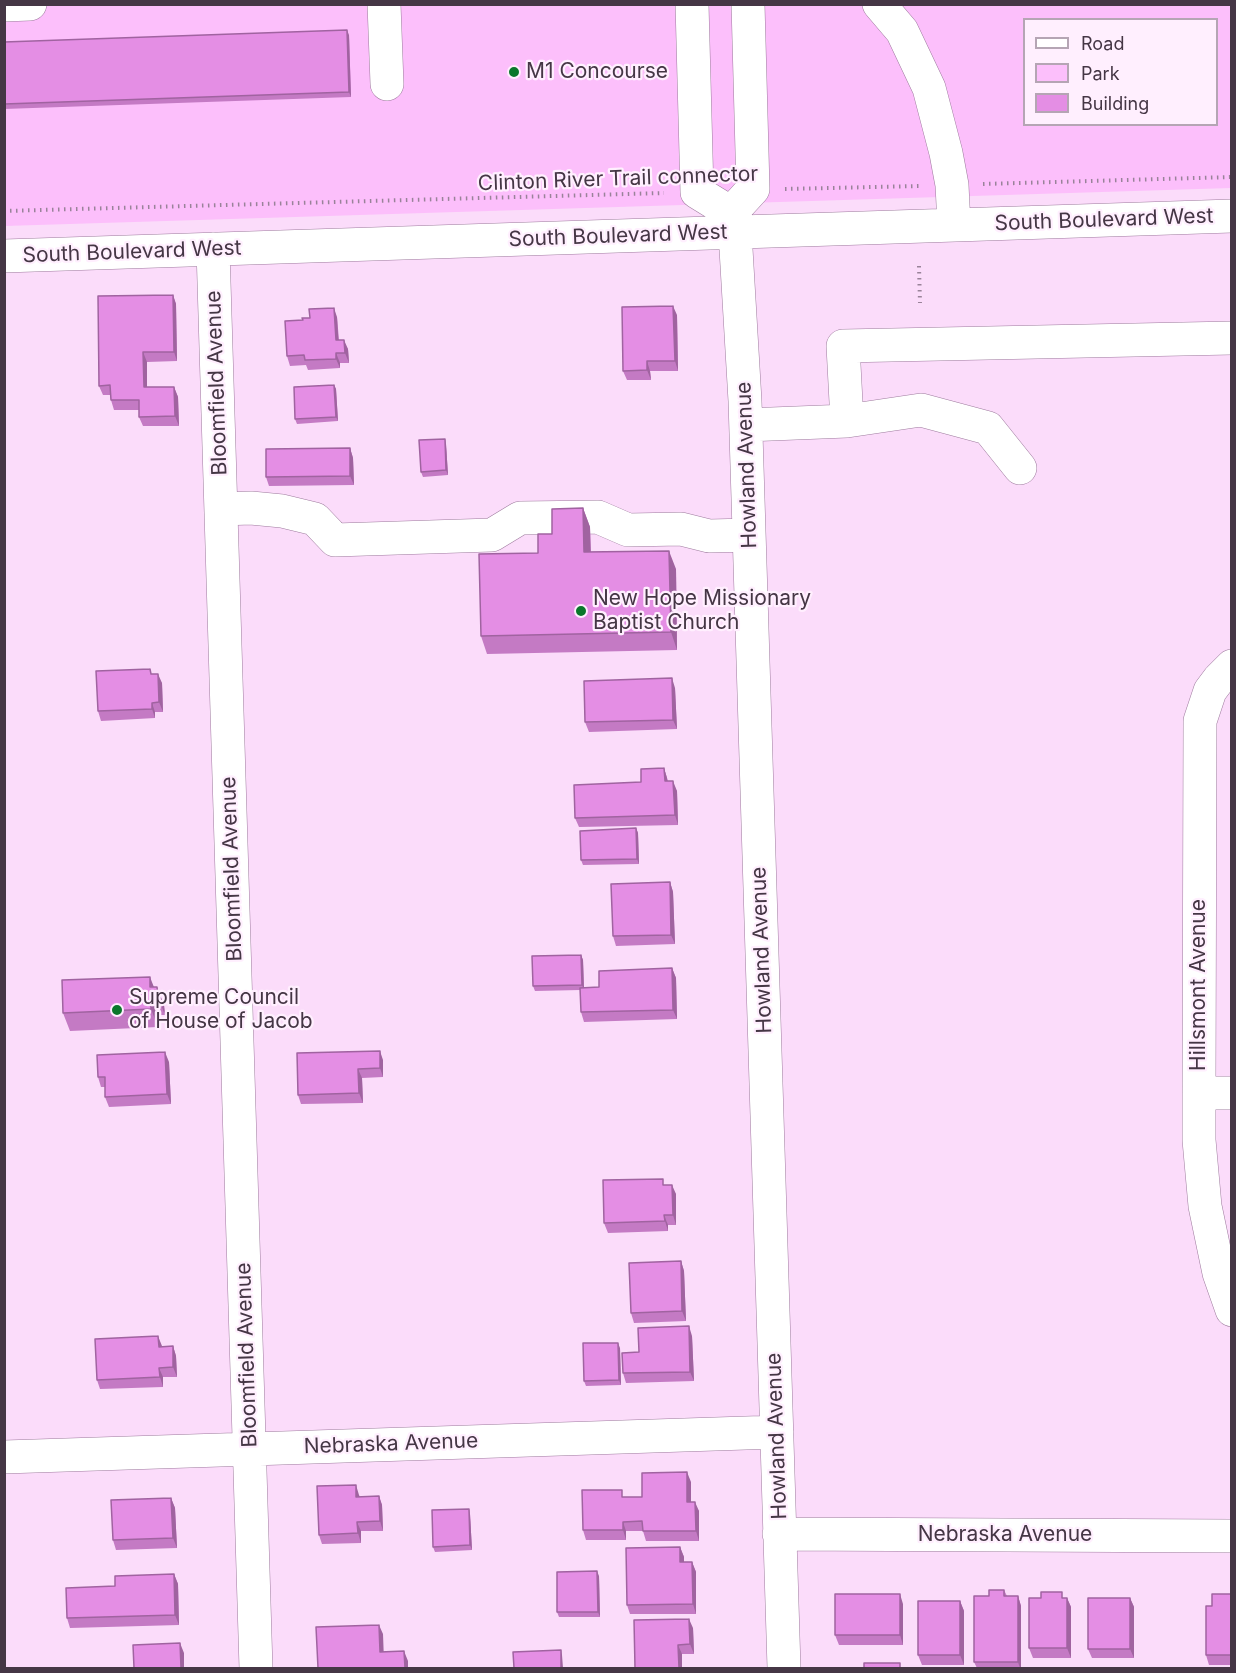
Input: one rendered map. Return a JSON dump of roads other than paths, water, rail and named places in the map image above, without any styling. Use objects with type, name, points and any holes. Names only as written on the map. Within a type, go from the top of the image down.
[{"type":"street","points":[[4,6],[30,4]]},
{"type":"street","points":[[384,4],[387,84]]},
{"type":"street","points":[[692,4],[696,192],[733,223],[753,189],[748,4]]},
{"type":"street","points":[[879,4],[902,31],[930,88],[946,153],[954,225]]},
{"type":"street","name":"South Boulevard West","points":[[4,256],[213,249],[733,223],[954,225],[1232,216]]},
{"type":"street","name":"Howland Avenue","points":[[733,223],[746,425],[783,1668]]},
{"type":"street","name":"Bloomfield Avenue","points":[[213,249],[256,1668]]},
{"type":"street","points":[[847,421],[843,346],[1232,338]]},
{"type":"street","points":[[746,425],[847,421],[921,410],[988,428],[1020,468]]},
{"type":"street","points":[[221,509],[282,511],[315,519],[335,540],[492,535],[520,518],[598,517],[628,530],[681,529],[709,536],[749,535]]},
{"type":"street","name":"Hillsmont Avenue","points":[[1232,666],[1210,691],[1200,721],[1199,1093],[1200,1162],[1205,1206],[1219,1273],[1232,1310]]},
{"type":"street","points":[[1199,1093],[1232,1093]]},
{"type":"street","name":"Nebraska Avenue","points":[[4,1457],[777,1432]]},
{"type":"street","name":"Nebraska Avenue","points":[[779,1534],[1232,1536]]},
{"type":"place","name":"M1 Concourse","points":[[514,72]]},
{"type":"place","name":"New Hope Missionary Baptist Church","points":[[581,611]]},
{"type":"place","name":"Supreme Council of House of Jacob","points":[[117,1010]]}]
